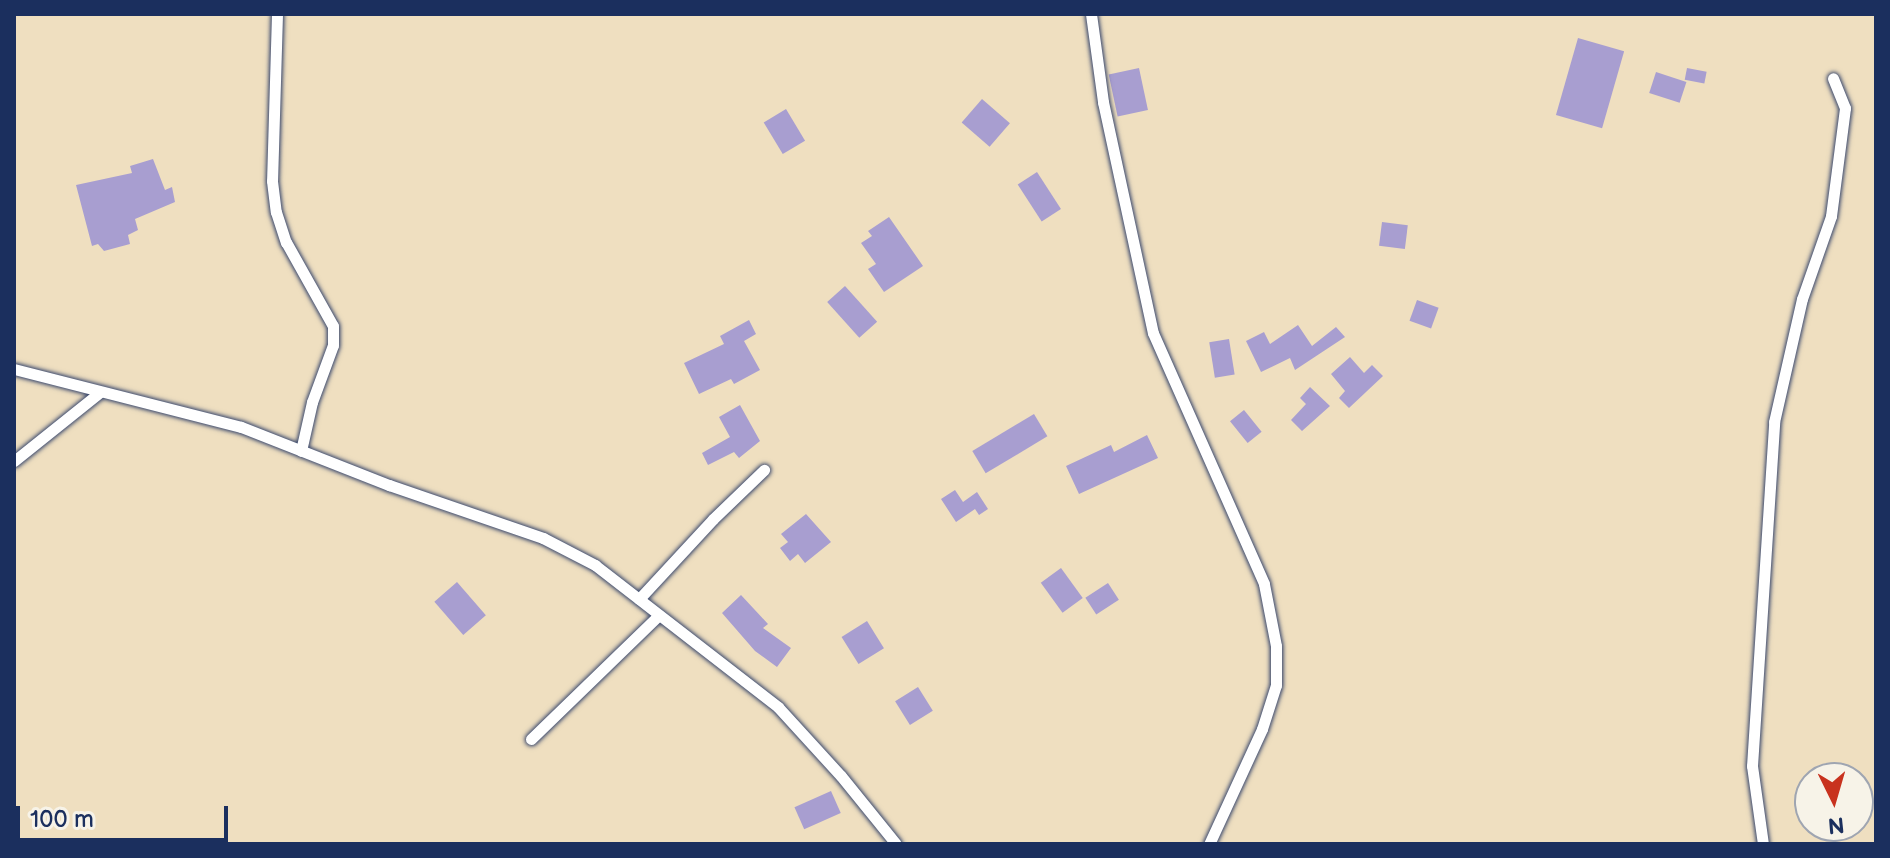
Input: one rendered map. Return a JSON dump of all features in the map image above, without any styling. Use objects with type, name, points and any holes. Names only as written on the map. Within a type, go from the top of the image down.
[{"type":"street","points":[[277,14],[272,181],[276,212],[286,242],[333,326],[333,345],[312,402],[301,451]]},
{"type":"street","points":[[1091,14],[1103,102],[1153,333],[1264,584],[1276,646],[1276,685],[1262,729],[1209,844]]},
{"type":"street","points":[[1763,844],[1752,766],[1774,422],[1802,299],[1831,216],[1845,108],[1833,78]]},
{"type":"street","points":[[14,369],[241,427],[543,538],[595,565],[778,707],[896,844]]},
{"type":"street","points":[[14,461],[100,392]]},
{"type":"street","points":[[639,599],[713,519],[764,470]]},
{"type":"street","points":[[531,739],[659,615]]},
{"type":"building","points":[[1578,38],[1624,51],[1602,128],[1556,115]]},
{"type":"building","points":[[1139,68],[1148,110],[1118,117],[1109,74]]},
{"type":"building","points":[[1687,68],[1707,72],[1704,84],[1685,80]]},
{"type":"building","points":[[1656,72],[1686,82],[1680,103],[1649,93]]},
{"type":"building","points":[[982,99],[1010,123],[990,147],[962,122]]},
{"type":"building","points":[[786,109],[805,141],[783,154],[764,122]]},
{"type":"building","points":[[153,159],[165,190],[172,187],[175,202],[135,219],[138,230],[128,235],[130,244],[104,251],[98,244],[92,246],[76,185],[132,173],[130,166]]},
{"type":"building","points":[[1037,172],[1061,209],[1042,221],[1018,185]]},
{"type":"building","points":[[889,217],[923,266],[884,292],[868,269],[876,264],[861,243],[872,236],[868,231]]},
{"type":"building","points":[[1382,222],[1408,225],[1405,249],[1379,246]]},
{"type":"building","points":[[845,286],[877,322],[859,338],[827,302]]},
{"type":"building","points":[[1417,300],[1439,308],[1431,329],[1409,321]]},
{"type":"building","points":[[749,320],[756,334],[744,341],[760,370],[734,384],[731,379],[699,394],[684,363],[724,344],[720,336]]},
{"type":"building","points":[[1298,325],[1312,346],[1336,327],[1345,337],[1295,370],[1290,358],[1261,372],[1246,341],[1264,332],[1270,344]]},
{"type":"building","points":[[1229,339],[1235,375],[1215,378],[1209,342]]},
{"type":"building","points":[[1350,357],[1364,373],[1372,365],[1383,376],[1349,408],[1339,398],[1345,391],[1331,374]]},
{"type":"building","points":[[1310,387],[1330,406],[1302,431],[1291,420],[1306,404],[1300,398]]},
{"type":"building","points":[[740,405],[760,441],[739,458],[734,452],[708,465],[702,453],[730,437],[719,417]]},
{"type":"building","points":[[1244,410],[1262,432],[1248,443],[1230,421]]},
{"type":"building","points":[[1034,414],[1047,436],[986,473],[972,451]]},
{"type":"building","points":[[1147,435],[1158,458],[1079,494],[1066,466],[1111,445],[1114,452]]},
{"type":"building","points":[[955,490],[963,502],[977,492],[988,509],[979,515],[975,509],[956,522],[941,499]]},
{"type":"building","points":[[806,514],[831,542],[805,563],[798,554],[790,561],[780,548],[788,542],[781,534]]},
{"type":"building","points":[[1061,568],[1083,598],[1063,613],[1041,583]]},
{"type":"building","points":[[457,582],[486,615],[463,635],[434,602]]},
{"type":"building","points":[[1108,583],[1119,600],[1096,614],[1085,598]]},
{"type":"building","points":[[741,595],[768,624],[763,628],[791,648],[777,667],[755,651],[722,613]]},
{"type":"building","points":[[867,621],[884,648],[859,664],[842,637]]},
{"type":"building","points":[[918,687],[933,711],[910,725],[895,701]]},
{"type":"building","points":[[831,791],[841,813],[804,829],[794,807]]}]
